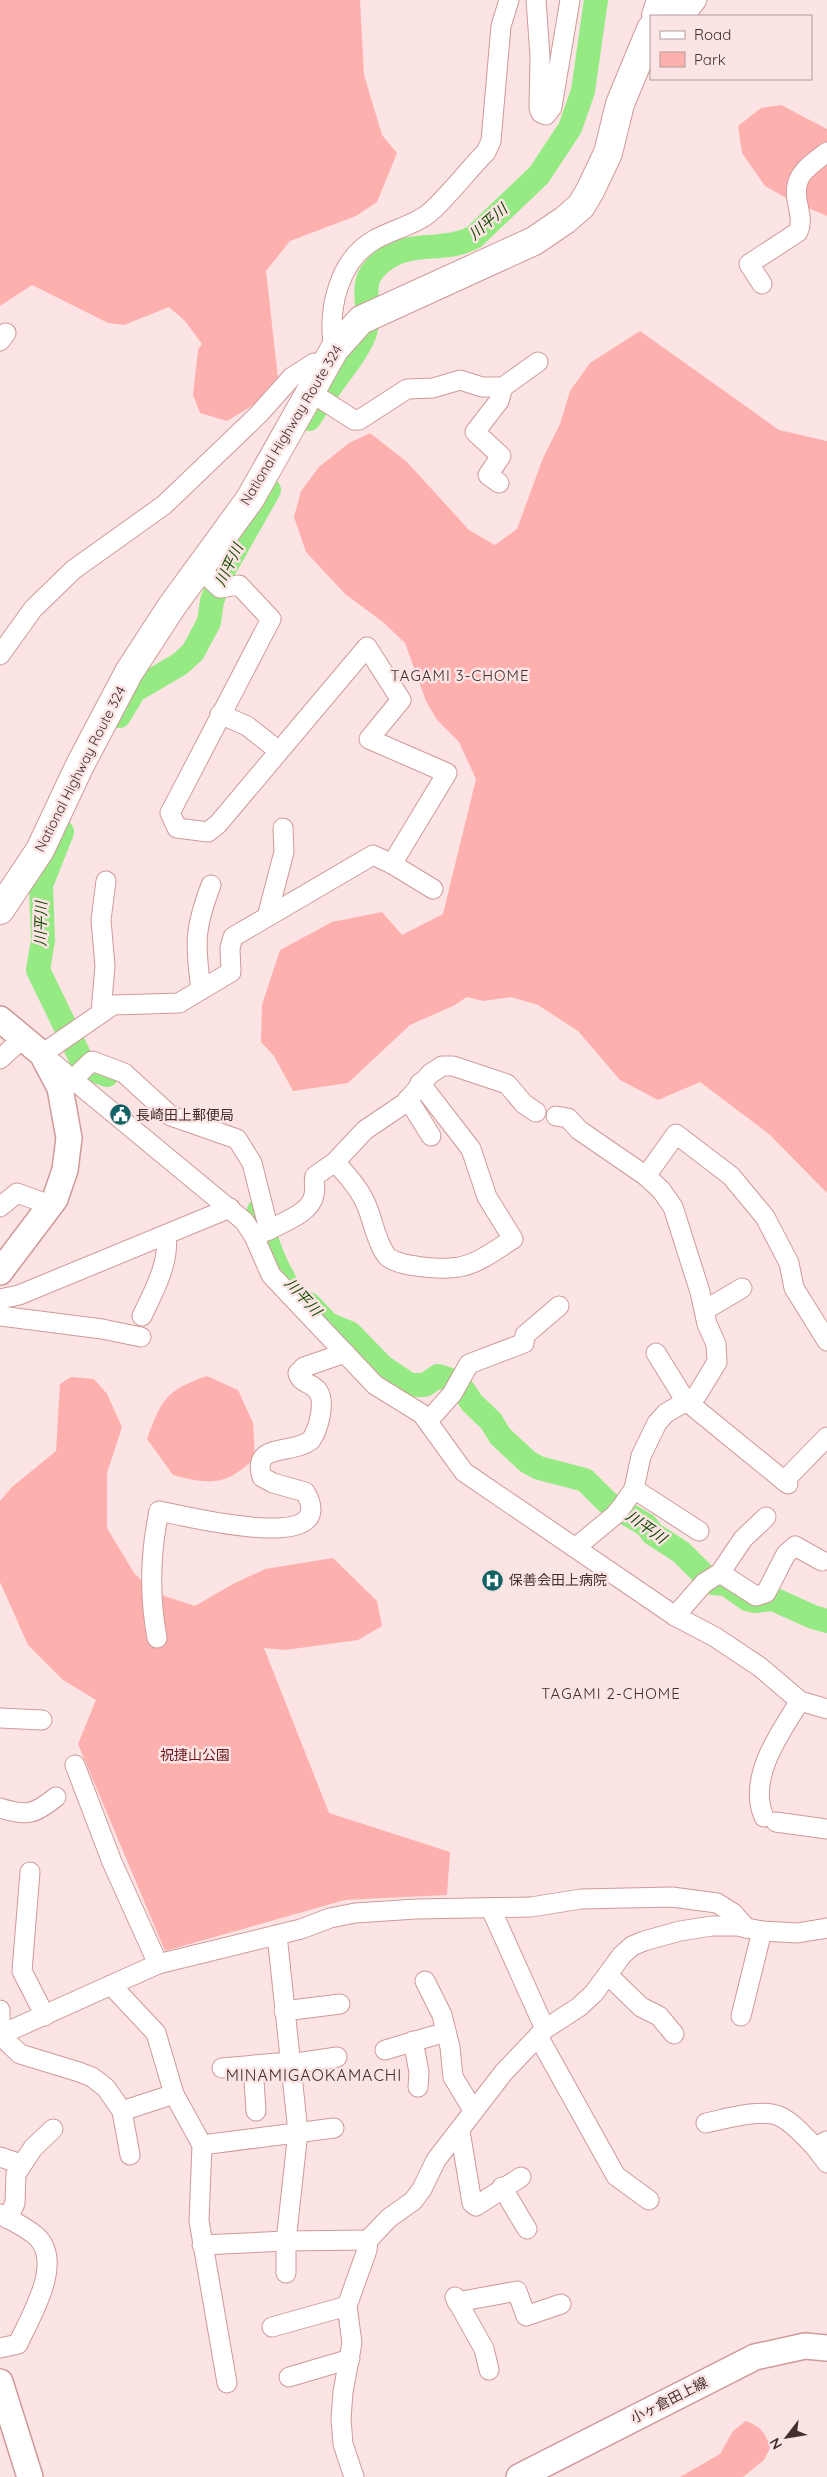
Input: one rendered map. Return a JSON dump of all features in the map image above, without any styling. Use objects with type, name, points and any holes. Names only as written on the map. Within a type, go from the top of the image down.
[{"type":"highway","name":"National Highway Route 324","points":[[0,910],[40,850],[80,765],[128,672],[199,568],[250,499],[330,359],[360,320],[534,241],[552,230],[580,206],[608,153],[620,104],[650,31]]},
{"type":"main road","points":[[0,1019],[42,1054],[60,1088],[69,1138],[65,1170],[55,1199],[0,1272]]},
{"type":"main road","name":"小ヶ倉田上線","points":[[519,2477],[755,2357],[805,2346],[827,2348]]},
{"type":"main road","points":[[0,2382],[30,2477]]},
{"type":"street","points":[[0,654],[33,609],[74,570],[164,505],[259,414],[292,377],[314,363],[330,359],[333,313],[339,285],[353,257],[374,239],[427,214],[486,152],[491,141],[501,26],[509,0]]},
{"type":"street","points":[[536,0],[540,56],[539,108],[541,113],[546,115],[552,107],[570,0]]},
{"type":"street","points":[[659,6],[690,9],[697,0]]},
{"type":"street","points":[[762,284],[749,264],[798,232],[801,220],[794,192],[797,180],[801,174],[827,152]]},
{"type":"street","points":[[312,393],[354,420],[359,420],[407,389],[434,388],[460,380],[482,388],[503,387],[538,362]]},
{"type":"street","points":[[499,484],[488,475],[501,456],[475,432],[499,400],[503,387]]},
{"type":"street","points":[[199,568],[220,588],[239,585],[271,619],[170,813],[177,828],[208,832],[218,824],[367,647],[402,700],[369,739],[447,773],[392,864]]},
{"type":"street","points":[[220,714],[247,726],[279,751]]},
{"type":"street","points":[[267,917],[284,852],[284,828]]},
{"type":"street","points":[[262,1233],[42,1054],[112,1005],[179,1003],[231,972],[230,948],[233,937],[373,855],[392,864],[433,889]]},
{"type":"street","points":[[101,1012],[105,966],[101,920],[106,880]]},
{"type":"street","points":[[200,990],[196,932],[211,885]]},
{"type":"street","points":[[0,1059],[22,1038]]},
{"type":"street","points":[[72,1080],[92,1061],[124,1073],[170,1116],[237,1140],[252,1163],[262,1233],[271,1275],[375,1385],[415,1409],[428,1421],[464,1472],[676,1616],[715,1637],[760,1667],[800,1700],[827,1709]]},
{"type":"street","points":[[262,1233],[308,1208],[313,1202],[315,1193],[315,1176],[335,1162],[365,1130],[408,1099],[420,1083],[442,1066],[453,1066],[507,1084],[524,1104],[536,1112]]},
{"type":"street","points":[[335,1162],[354,1183],[364,1201],[386,1255],[394,1262],[427,1268],[459,1268],[481,1258],[513,1239],[487,1197],[471,1149],[420,1083]]},
{"type":"street","points":[[408,1099],[431,1136]]},
{"type":"street","points":[[556,1116],[568,1118],[579,1130],[646,1176],[661,1190],[673,1207],[707,1324],[716,1344],[717,1362],[697,1395],[685,1400],[666,1413],[657,1424],[641,1456],[634,1489],[619,1510],[575,1548]]},
{"type":"street","points":[[646,1176],[676,1134],[731,1176],[765,1217],[789,1263],[794,1288],[827,1341]]},
{"type":"street","points":[[0,1207],[17,1193],[50,1205]]},
{"type":"street","points":[[0,1299],[19,1295],[230,1208]]},
{"type":"street","points":[[142,1316],[155,1288],[168,1248],[166,1235]]},
{"type":"street","points":[[704,1310],[742,1288]]},
{"type":"street","points":[[428,1421],[452,1394],[469,1364],[524,1343],[525,1335],[559,1306]]},
{"type":"street","points":[[0,1316],[102,1329],[141,1337]]},
{"type":"street","points":[[157,1638],[151,1606],[151,1574],[152,1546],[159,1512],[247,1528],[294,1528],[303,1523],[309,1515],[310,1504],[305,1492],[273,1483],[262,1477],[259,1469],[261,1460],[267,1453],[308,1443],[311,1440],[318,1423],[320,1399],[318,1392],[302,1380],[298,1373],[307,1366],[345,1353]]},
{"type":"street","points":[[656,1353],[685,1400],[786,1483],[827,1438]]},
{"type":"street","points":[[634,1489],[699,1531]]},
{"type":"street","points":[[676,1616],[712,1578],[743,1538],[766,1517]]},
{"type":"street","points":[[712,1578],[756,1596],[766,1593],[786,1554],[795,1546],[822,1561]]},
{"type":"street","points":[[800,1700],[778,1737],[765,1766],[758,1800],[770,1819],[827,1828]]},
{"type":"street","points":[[0,1718],[42,1720]]},
{"type":"street","points":[[75,1765],[112,1862],[158,1964]]},
{"type":"street","points":[[0,1808],[27,1814],[42,1808],[56,1797]]},
{"type":"street","points":[[30,1872],[22,1971],[45,2016]]},
{"type":"street","points":[[0,2035],[158,1964],[277,1935],[330,1918],[356,1913],[416,1909],[491,1909],[530,1907],[581,1899],[672,1897],[717,1903],[754,1930]]},
{"type":"street","points":[[491,1909],[541,2033],[616,2176],[649,2200]]},
{"type":"street","points":[[354,2477],[343,2444],[341,2419],[343,2392],[352,2343],[347,2306],[367,2250],[368,2240],[389,2218],[412,2202],[422,2189],[436,2160],[504,2072],[541,2033],[579,2007],[594,1993],[622,1955],[644,1941],[680,1931],[712,1926],[797,1933],[827,1928]]},
{"type":"street","points":[[741,2016],[754,1930]]},
{"type":"street","points":[[277,1935],[289,2063],[298,2132],[286,2241],[286,2274]]},
{"type":"street","points":[[608,1975],[641,2006],[660,2016],[674,2034]]},
{"type":"street","points":[[425,1981],[442,2015],[453,2077],[473,2110]]},
{"type":"street","points":[[111,1985],[156,2033],[174,2094],[202,2145],[199,2221],[226,2383]]},
{"type":"street","points":[[284,2011],[340,2004]]},
{"type":"street","points":[[0,2010],[0,2035],[20,2054],[92,2077],[106,2088],[122,2111],[130,2155]]},
{"type":"street","points":[[385,2050],[446,2032]]},
{"type":"street","points":[[413,2041],[419,2072],[418,2087]]},
{"type":"street","points":[[222,2068],[337,2057]]},
{"type":"street","points":[[253,2065],[256,2112]]},
{"type":"street","points":[[122,2111],[174,2094]]},
{"type":"street","points":[[706,2123],[763,2113],[774,2114],[782,2117],[821,2144],[827,2163]]},
{"type":"street","points":[[202,2145],[334,2128]]},
{"type":"street","points":[[0,2348],[18,2344],[41,2293],[49,2265],[45,2249],[37,2237],[4,2216],[14,2203],[16,2174],[21,2164],[33,2148],[53,2129]]},
{"type":"street","points":[[460,2131],[472,2203],[476,2206],[521,2177]]},
{"type":"street","points":[[0,2157],[21,2164]]},
{"type":"street","points":[[502,2188],[527,2229]]},
{"type":"street","points":[[202,2245],[368,2240]]},
{"type":"street","points":[[489,2370],[484,2349],[456,2300],[517,2291],[526,2316],[561,2304]]},
{"type":"street","points":[[272,2327],[347,2306]]},
{"type":"street","points":[[290,2377],[350,2360]]},
{"type":"green space","points":[[0,0],[360,0],[364,75],[382,135],[397,153],[377,202],[356,216],[290,241],[266,271],[278,378],[257,403],[227,421],[200,413],[193,395],[198,350],[202,344],[185,321],[169,307],[124,325],[108,323],[32,285],[0,306]]},
{"type":"green space","points":[[781,105],[827,129],[827,216],[790,200],[765,186],[742,153],[738,126],[761,108]]},
{"type":"green space","points":[[640,331],[779,430],[827,441],[827,1193],[769,1134],[700,1082],[658,1100],[620,1080],[578,1031],[538,1005],[511,997],[483,1001],[467,997],[453,1006],[410,1025],[348,1083],[293,1091],[274,1056],[261,1042],[262,1005],[280,950],[332,922],[382,912],[402,935],[443,914],[476,779],[459,742],[437,720],[426,701],[405,643],[383,622],[345,594],[306,552],[294,517],[301,491],[319,467],[349,443],[370,433],[407,462],[469,530],[495,545],[517,529],[543,458],[560,424],[570,391],[590,363]]},
{"type":"green space","points":[[207,1376],[238,1390],[253,1423],[255,1458],[235,1474],[217,1481],[198,1480],[173,1475],[147,1439],[161,1406],[167,1398],[182,1386]]},
{"type":"green space","name":"祝捷山公園","points":[[71,1377],[94,1379],[107,1394],[122,1427],[107,1473],[107,1528],[134,1573],[155,1593],[195,1606],[233,1584],[265,1569],[333,1558],[377,1601],[382,1626],[358,1640],[285,1650],[264,1648],[329,1813],[450,1852],[447,1895],[345,1900],[165,1951],[78,1744],[96,1700],[63,1680],[28,1645],[0,1582],[0,1501],[12,1487],[56,1451],[60,1384]]},
{"type":"green space","points":[[746,2421],[759,2428],[767,2438],[770,2448],[764,2460],[743,2477],[680,2477],[720,2454],[733,2431]]},
{"type":"waterway","name":"川平川","points":[[309,419],[363,339],[368,312],[367,284],[370,275],[376,267],[387,258],[408,249],[452,245],[474,237],[539,175],[570,128],[583,91],[596,0]]},
{"type":"waterway","name":"川平川","points":[[119,716],[134,691],[180,664],[193,652],[209,622],[212,601],[221,575],[269,490]]},
{"type":"waterway","name":"川平川","points":[[62,832],[41,885],[43,940],[38,970],[82,1061],[90,1069],[107,1075]]},
{"type":"waterway","name":"川平川","points":[[259,1210],[268,1246],[284,1279]]},
{"type":"waterway","name":"川平川","points":[[309,1304],[328,1324],[350,1333],[383,1367],[410,1385],[425,1385],[438,1376],[454,1381],[462,1388],[472,1403],[491,1421],[500,1436],[528,1462],[539,1468],[585,1480],[607,1502],[646,1525],[653,1534],[681,1552],[712,1583],[726,1584],[747,1599],[755,1601],[773,1599],[813,1617],[827,1621]]},
{"type":"place","name":"長崎田上郵便局","points":[[120,1115]]},
{"type":"place","name":"保善会田上病院","points":[[493,1580]]},
{"type":"district","name":"TAGAMI 3-CHOME","points":[[460,676]]},
{"type":"district","name":"TAGAMI 2-CHOME","points":[[611,1694]]},
{"type":"district","name":"MINAMIGAOKAMACHI","points":[[314,2075]]}]
